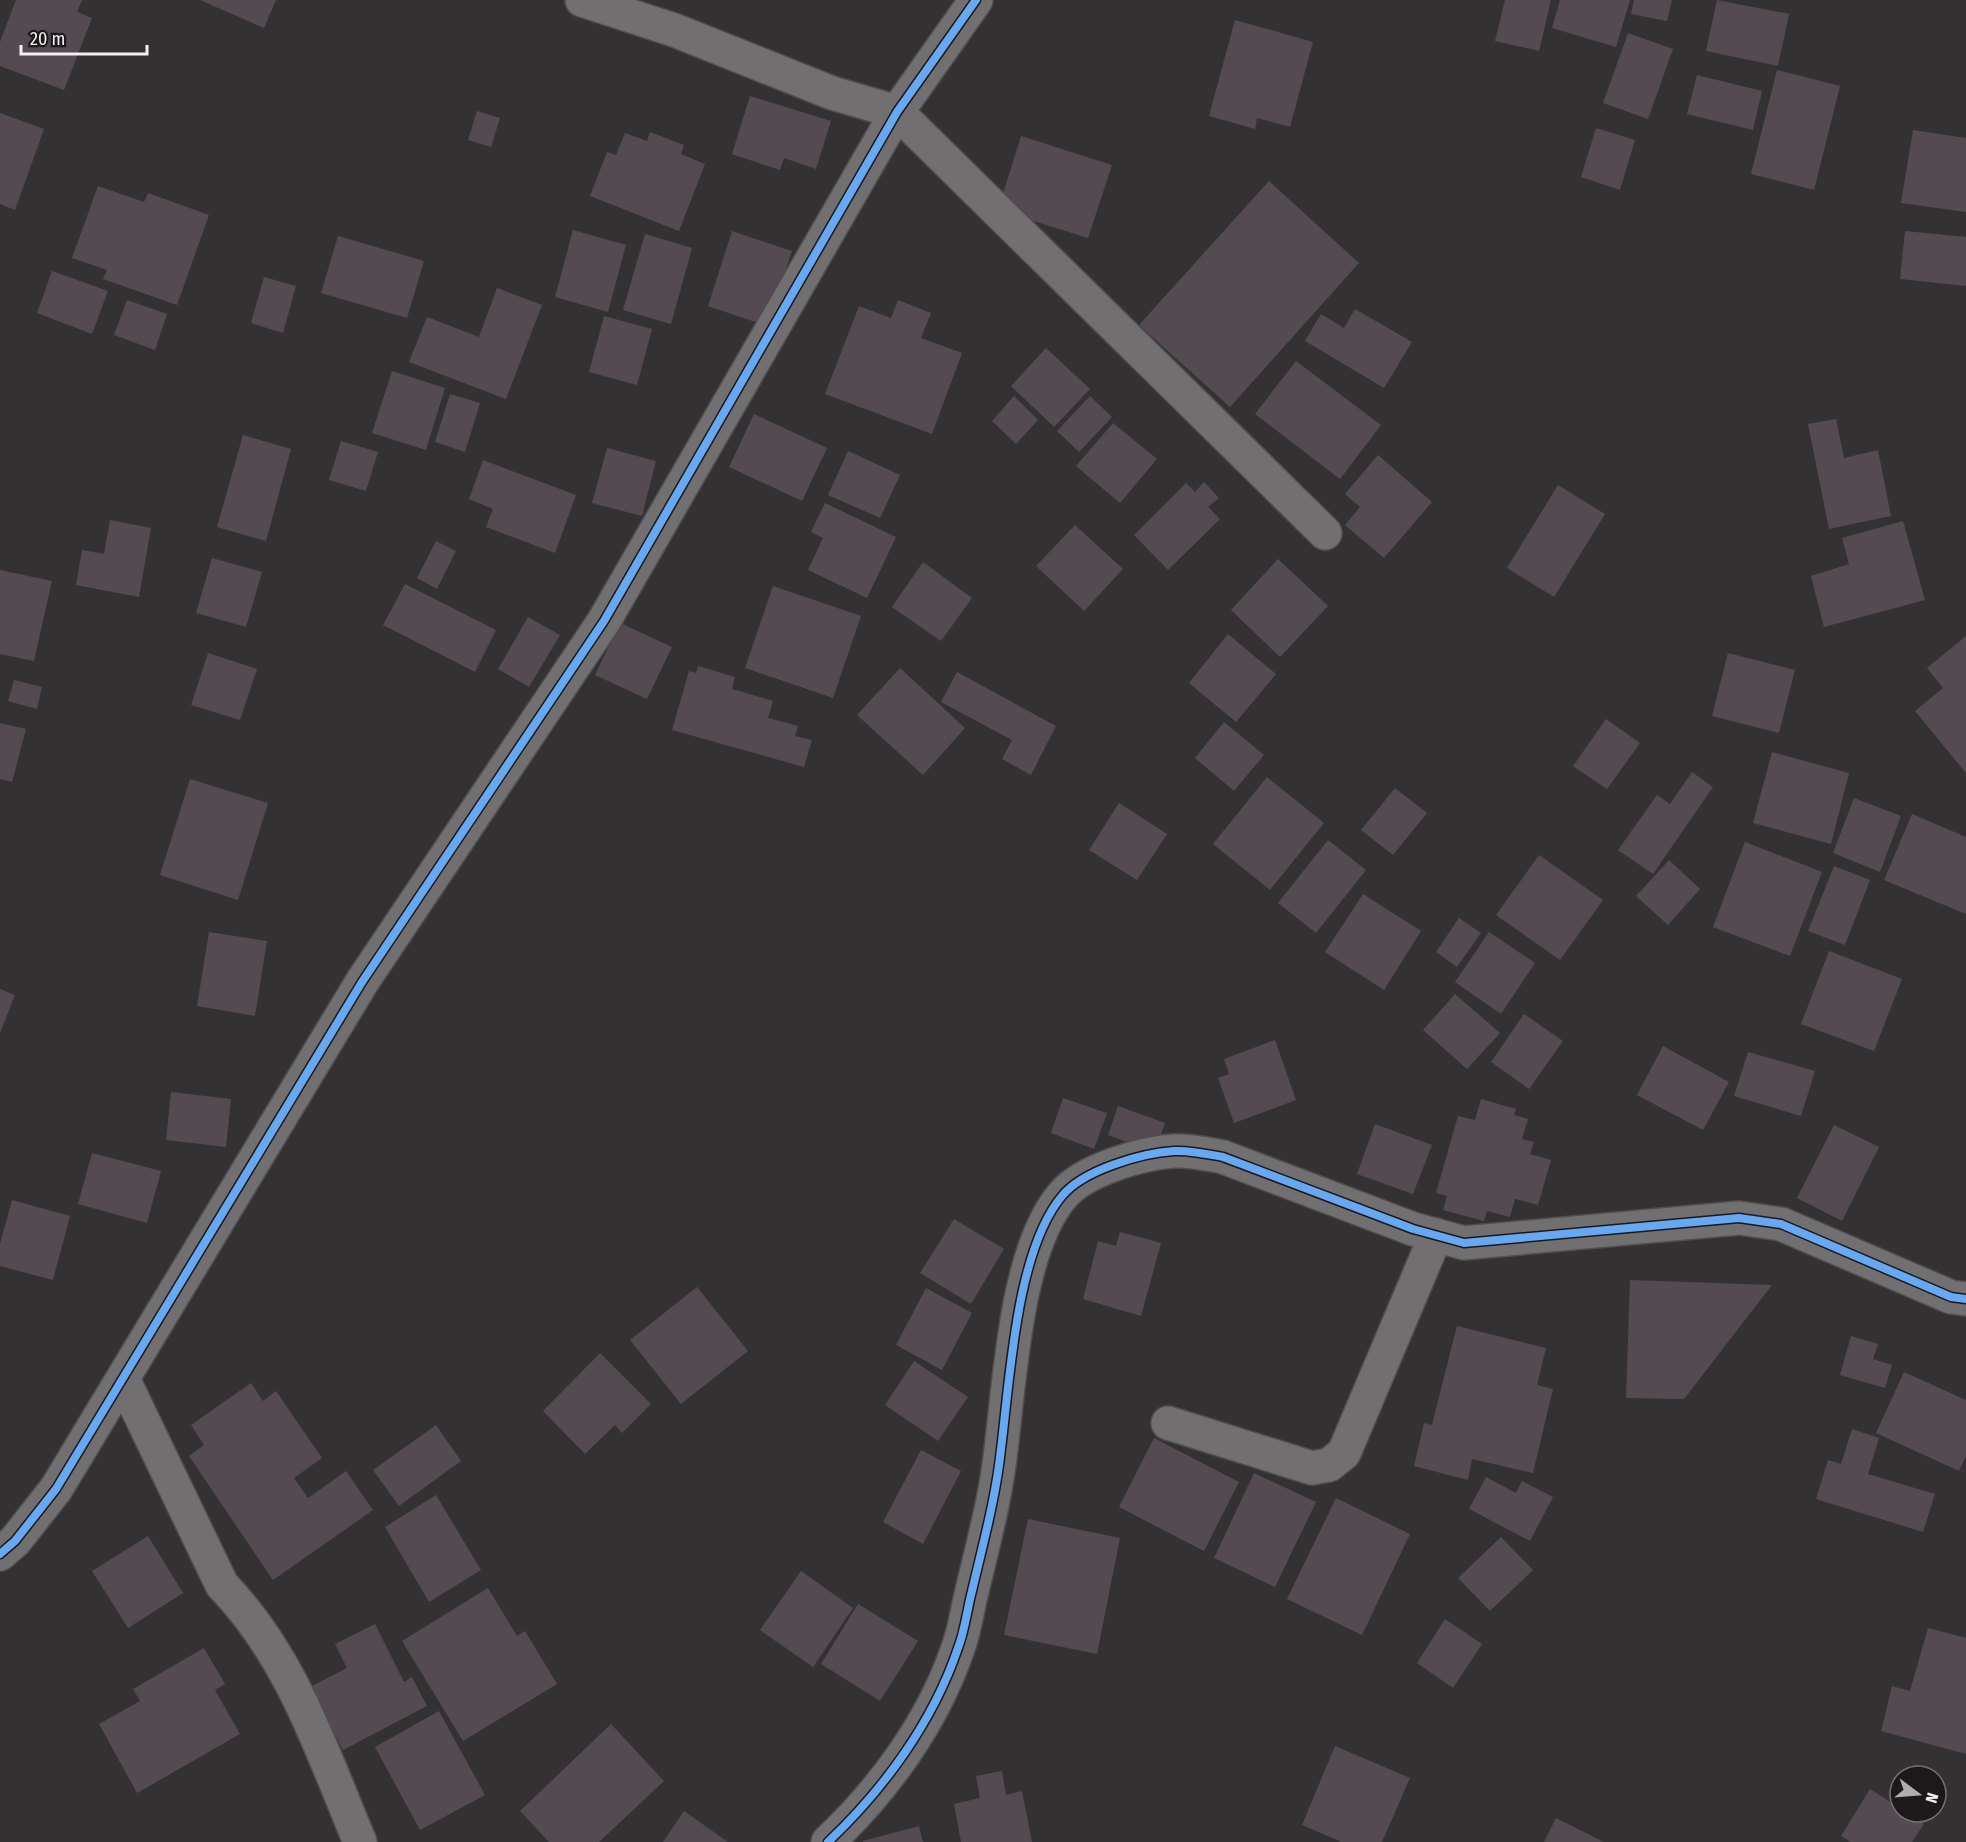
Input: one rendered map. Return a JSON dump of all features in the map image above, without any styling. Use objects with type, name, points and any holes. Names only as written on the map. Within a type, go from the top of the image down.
[{"type":"street","points":[[582,0],[674,30],[831,93],[897,112],[1325,533]]},
{"type":"street","points":[[0,1554],[15,1541],[56,1490],[124,1381],[362,982],[604,621],[897,112],[976,0]]},
{"type":"street","points":[[828,1842],[863,1809],[903,1754],[941,1692],[959,1647],[988,1525],[1001,1451],[1011,1355],[1030,1263],[1044,1227],[1062,1195],[1098,1170],[1173,1151],[1203,1153],[1223,1157],[1436,1235],[1464,1243],[1739,1218],[1781,1224],[1951,1297],[1966,1299]]},
{"type":"street","points":[[1168,1423],[1312,1468],[1329,1465],[1344,1453],[1436,1235]]},
{"type":"street","points":[[124,1381],[222,1586],[247,1611],[267,1639],[306,1708],[360,1842]]},
{"type":"building","points":[[16,0],[82,0],[77,12],[92,18],[64,90],[0,66],[0,42]]},
{"type":"building","points":[[200,0],[276,0],[264,28]]},
{"type":"building","points":[[1505,0],[1551,0],[1539,51],[1495,41]]},
{"type":"building","points":[[1560,0],[1630,0],[1616,47],[1552,28]]},
{"type":"building","points":[[1634,0],[1672,0],[1667,21],[1631,14]]},
{"type":"building","points":[[1717,0],[1789,14],[1778,66],[1706,51]]},
{"type":"building","points":[[1235,20],[1313,42],[1290,127],[1257,118],[1255,129],[1209,116]]},
{"type":"building","points":[[1628,33],[1673,49],[1648,119],[1603,103]]},
{"type":"building","points":[[1777,70],[1840,86],[1814,190],[1751,174]]},
{"type":"building","points":[[1697,75],[1762,91],[1753,130],[1687,114]]},
{"type":"building","points":[[750,96],[831,121],[816,169],[784,158],[780,170],[732,154]]},
{"type":"building","points":[[477,111],[500,118],[491,147],[468,140]]},
{"type":"building","points":[[0,113],[44,129],[15,210],[0,204]]},
{"type":"building","points":[[1596,128],[1635,140],[1620,190],[1581,177]]},
{"type":"building","points":[[1913,130],[1966,138],[1966,212],[1901,203]]},
{"type":"building","points":[[650,132],[684,145],[681,154],[705,164],[679,231],[590,196],[607,152],[616,155],[625,133],[647,141]]},
{"type":"building","points":[[1021,136],[1112,165],[1088,238],[998,210]]},
{"type":"building","points":[[1269,181],[1359,263],[1230,407],[1139,325]]},
{"type":"building","points":[[98,186],[144,202],[148,193],[209,215],[177,305],[103,279],[107,270],[72,258]]},
{"type":"building","points":[[573,230],[626,245],[608,312],[555,297]]},
{"type":"building","points":[[732,231],[792,251],[767,326],[708,306]]},
{"type":"building","points":[[1905,231],[1966,237],[1966,286],[1900,279]]},
{"type":"building","points":[[645,234],[692,248],[671,324],[623,310]]},
{"type":"building","points":[[338,236],[424,261],[407,318],[321,293]]},
{"type":"building","points":[[52,271],[108,291],[92,334],[37,313]]},
{"type":"building","points":[[264,277],[296,286],[283,333],[251,323]]},
{"type":"building","points":[[497,288],[542,305],[506,399],[409,362],[427,317],[479,337]]},
{"type":"building","points":[[127,300],[167,314],[155,350],[114,335]]},
{"type":"building","points":[[898,300],[931,313],[921,338],[962,353],[932,434],[825,394],[859,306],[891,318]]},
{"type":"building","points":[[1355,309],[1412,342],[1384,388],[1305,341],[1321,314],[1344,328]]},
{"type":"building","points":[[604,316],[652,329],[637,385],[589,372]]},
{"type":"building","points":[[1046,348],[1090,389],[1054,427],[1011,386]]},
{"type":"building","points":[[1296,361],[1381,425],[1340,479],[1255,414]]},
{"type":"building","points":[[392,371],[445,388],[426,450],[372,433]]},
{"type":"building","points":[[450,394],[480,403],[465,452],[435,442]]},
{"type":"building","points":[[1014,396],[1038,420],[1016,444],[992,421]]},
{"type":"building","points":[[1090,396],[1112,417],[1079,452],[1057,431]]},
{"type":"building","points":[[754,414],[827,448],[802,501],[729,467]]},
{"type":"building","points":[[1836,419],[1844,458],[1878,450],[1891,516],[1829,529],[1808,424]]},
{"type":"building","points":[[1113,423],[1157,459],[1120,503],[1076,466]]},
{"type":"building","points":[[243,435],[291,449],[266,541],[217,527]]},
{"type":"building","points":[[341,441],[378,452],[366,491],[329,480]]},
{"type":"building","points":[[607,448],[656,461],[642,516],[592,503]]},
{"type":"building","points":[[848,451],[900,475],[880,518],[828,495]]},
{"type":"building","points":[[1378,455],[1432,502],[1384,558],[1345,525],[1360,507],[1345,494]]},
{"type":"building","points":[[483,460],[576,495],[555,553],[486,527],[493,509],[469,499]]},
{"type":"building","points":[[1204,482],[1219,498],[1208,507],[1220,519],[1168,570],[1134,535],[1186,483],[1195,492]]},
{"type":"building","points":[[1558,485],[1605,514],[1554,597],[1507,568]]},
{"type":"building","points":[[825,503],[896,537],[867,598],[808,570],[823,538],[811,532]]},
{"type":"building","points":[[110,520],[151,528],[139,597],[76,585],[82,550],[104,554]]},
{"type":"building","points":[[1903,521],[1925,600],[1824,627],[1811,576],[1849,564],[1842,538]]},
{"type":"building","points":[[1075,525],[1123,569],[1084,611],[1036,566]]},
{"type":"building","points":[[436,541],[456,551],[437,589],[417,578]]},
{"type":"building","points":[[212,558],[262,572],[246,627],[196,613]]},
{"type":"building","points":[[1278,559],[1328,606],[1280,657],[1231,610]]},
{"type":"building","points":[[923,562],[972,598],[941,641],[892,607]]},
{"type":"building","points":[[0,570],[52,581],[34,661],[0,654]]},
{"type":"building","points":[[405,584],[496,630],[475,672],[383,625]]},
{"type":"building","points":[[773,586],[861,616],[833,698],[745,668]]},
{"type":"building","points":[[528,617],[560,635],[529,687],[498,669]]},
{"type":"building","points":[[620,623],[672,647],[647,699],[595,675]]},
{"type":"building","points":[[1228,634],[1276,674],[1236,722],[1189,683]]},
{"type":"building","points":[[1966,636],[1966,773],[1915,711],[1943,688],[1927,668]]},
{"type":"building","points":[[208,653],[257,669],[240,720],[191,705]]},
{"type":"building","points":[[1728,653],[1795,670],[1779,733],[1712,716]]},
{"type":"building","points":[[698,666],[735,677],[732,689],[773,701],[768,718],[798,726],[795,736],[812,740],[804,767],[672,730],[689,671],[696,673]]},
{"type":"building","points":[[900,668],[965,728],[923,775],[857,715]]},
{"type":"building","points":[[957,672],[1056,726],[1031,775],[1002,759],[1012,740],[941,702]]},
{"type":"building","points":[[14,680],[42,687],[37,709],[8,701]]},
{"type":"building","points":[[1606,719],[1640,743],[1607,789],[1573,766]]},
{"type":"building","points":[[1224,722],[1264,755],[1234,791],[1195,758]]},
{"type":"building","points":[[0,723],[26,729],[12,782],[0,779]]},
{"type":"building","points":[[1772,752],[1849,773],[1831,844],[1753,823]]},
{"type":"building","points":[[1692,772],[1713,787],[1653,874],[1618,850],[1657,795],[1670,804]]},
{"type":"building","points":[[1267,777],[1324,823],[1270,890],[1213,844]]},
{"type":"building","points":[[190,779],[268,803],[238,900],[160,875]]},
{"type":"building","points":[[1395,788],[1427,813],[1393,855],[1361,830]]},
{"type":"building","points":[[1854,798],[1901,816],[1880,872],[1833,853]]},
{"type":"building","points":[[1119,803],[1167,834],[1137,880],[1089,850]]},
{"type":"building","points":[[1912,814],[1966,837],[1966,914],[1884,880]]},
{"type":"building","points":[[1328,840],[1366,870],[1316,933],[1278,903]]},
{"type":"building","points":[[1745,842],[1822,872],[1790,956],[1713,927]]},
{"type":"building","points":[[1539,855],[1603,900],[1560,960],[1496,915]]},
{"type":"building","points":[[1669,860],[1700,889],[1668,925],[1636,896]]},
{"type":"building","points":[[1834,866],[1870,880],[1845,945],[1808,931]]},
{"type":"building","points":[[1363,894],[1421,931],[1384,990],[1325,952]]},
{"type":"building","points":[[1459,918],[1481,933],[1457,967],[1436,952]]},
{"type":"building","points":[[209,932],[267,941],[255,1016],[197,1006]]},
{"type":"building","points":[[1489,932],[1535,963],[1501,1014],[1455,982]]},
{"type":"building","points":[[1829,951],[1902,979],[1874,1051],[1801,1024]]},
{"type":"building","points":[[0,989],[15,995],[0,1033]]},
{"type":"building","points":[[1455,994],[1500,1033],[1467,1069],[1423,1030]]},
{"type":"building","points":[[1524,1014],[1563,1041],[1529,1089],[1491,1062]]},
{"type":"building","points":[[1275,1040],[1296,1100],[1234,1123],[1218,1078],[1229,1074],[1224,1059]]},
{"type":"building","points":[[1663,1046],[1729,1082],[1703,1130],[1637,1095]]},
{"type":"building","points":[[1748,1052],[1815,1071],[1801,1116],[1734,1096]]},
{"type":"building","points":[[171,1092],[231,1099],[226,1147],[166,1140]]},
{"type":"building","points":[[1063,1098],[1107,1113],[1094,1149],[1051,1133]]},
{"type":"building","points":[[1481,1099],[1516,1109],[1514,1115],[1528,1119],[1522,1139],[1534,1142],[1530,1154],[1551,1160],[1538,1205],[1515,1199],[1510,1217],[1487,1211],[1484,1221],[1443,1210],[1447,1196],[1436,1193],[1458,1116],[1475,1120]]},
{"type":"building","points":[[1118,1106],[1165,1123],[1155,1152],[1108,1135]]},
{"type":"building","points":[[1375,1124],[1432,1145],[1413,1194],[1357,1174]]},
{"type":"building","points":[[1834,1125],[1879,1147],[1842,1221],[1797,1198]]},
{"type":"building","points":[[92,1153],[161,1171],[147,1223],[78,1204]]},
{"type":"building","points":[[12,1200],[70,1216],[53,1280],[0,1266],[0,1244]]},
{"type":"building","points":[[954,1219],[1004,1249],[971,1304],[920,1273]]},
{"type":"building","points":[[1120,1232],[1161,1243],[1141,1316],[1083,1299],[1098,1241],[1116,1246]]},
{"type":"building","points":[[1630,1280],[1772,1285],[1684,1399],[1626,1398]]},
{"type":"building","points":[[697,1287],[748,1351],[681,1404],[630,1340]]},
{"type":"building","points":[[926,1288],[972,1313],[942,1370],[896,1345]]},
{"type":"building","points":[[1457,1326],[1546,1348],[1537,1385],[1553,1389],[1533,1473],[1472,1459],[1468,1480],[1414,1466],[1424,1423],[1432,1425]]},
{"type":"building","points":[[1851,1336],[1878,1344],[1873,1359],[1892,1365],[1885,1388],[1840,1375]]},
{"type":"building","points":[[600,1353],[651,1404],[622,1433],[615,1425],[585,1454],[543,1411]]},
{"type":"building","points":[[914,1361],[968,1397],[938,1441],[885,1405]]},
{"type":"building","points":[[1904,1372],[1966,1400],[1966,1456],[1959,1471],[1876,1433]]},
{"type":"building","points":[[251,1383],[263,1401],[276,1391],[322,1458],[294,1478],[308,1498],[346,1471],[373,1510],[273,1580],[189,1456],[204,1445],[191,1425]]},
{"type":"building","points":[[436,1425],[461,1461],[399,1506],[373,1470]]},
{"type":"building","points":[[1852,1429],[1879,1438],[1868,1474],[1935,1494],[1923,1532],[1816,1499],[1828,1460],[1841,1464]]},
{"type":"building","points":[[1154,1438],[1239,1482],[1204,1551],[1119,1507]]},
{"type":"building","points":[[921,1450],[961,1471],[923,1544],[883,1522]]},
{"type":"building","points":[[1254,1473],[1316,1502],[1275,1587],[1214,1558]]},
{"type":"building","points":[[1486,1477],[1516,1493],[1522,1481],[1553,1497],[1530,1541],[1469,1509]]},
{"type":"building","points":[[436,1495],[481,1570],[429,1602],[385,1527]]},
{"type":"building","points":[[1336,1498],[1410,1534],[1362,1635],[1287,1599]]},
{"type":"building","points":[[1028,1519],[1120,1538],[1097,1654],[1004,1635]]},
{"type":"building","points":[[148,1536],[183,1593],[128,1628],[92,1571]]},
{"type":"building","points":[[1501,1537],[1533,1570],[1490,1611],[1458,1578]]},
{"type":"building","points":[[801,1571],[853,1608],[813,1667],[760,1630]]},
{"type":"building","points":[[488,1588],[517,1636],[525,1631],[557,1684],[463,1741],[402,1641]]},
{"type":"building","points":[[858,1604],[918,1641],[880,1701],[821,1664]]},
{"type":"building","points":[[1445,1619],[1482,1644],[1453,1688],[1417,1663]]},
{"type":"building","points":[[375,1624],[404,1682],[412,1677],[427,1706],[343,1750],[310,1687],[347,1668],[335,1644]]},
{"type":"building","points":[[1928,1628],[1966,1638],[1966,1754],[1881,1731],[1892,1686],[1910,1691]]},
{"type":"building","points":[[204,1648],[225,1684],[215,1690],[240,1734],[137,1793],[99,1724],[140,1701],[133,1689]]},
{"type":"building","points":[[439,1711],[485,1795],[420,1830],[375,1747]]},
{"type":"building","points":[[611,1724],[664,1781],[599,1842],[549,1842],[520,1811]]},
{"type":"building","points":[[1335,1746],[1410,1778],[1382,1842],[1342,1842],[1302,1825]]},
{"type":"building","points":[[1002,1771],[1006,1795],[1022,1791],[1032,1842],[961,1842],[954,1804],[980,1798],[976,1776]]},
{"type":"building","points":[[1870,1789],[1888,1800],[1888,1824],[1924,1824],[1912,1842],[1851,1842],[1841,1836]]},
{"type":"building","points":[[684,1811],[728,1842],[663,1842]]},
{"type":"building","points":[[1556,1818],[1604,1842],[1544,1842]]},
{"type":"building","points":[[919,1826],[923,1842],[863,1842],[863,1841]]},
{"type":"cycle path","points":[[0,1554],[15,1541],[56,1489],[362,982],[604,621],[897,112],[976,0]]},
{"type":"cycle path","points":[[828,1842],[868,1800],[905,1753],[921,1728],[948,1675],[962,1634],[993,1503],[1012,1353],[1025,1282],[1034,1249],[1047,1220],[1062,1196],[1084,1178],[1098,1171],[1130,1159],[1161,1152],[1198,1152],[1223,1157],[1413,1229],[1464,1243],[1739,1218],[1781,1224],[1951,1297],[1966,1299]]}]
